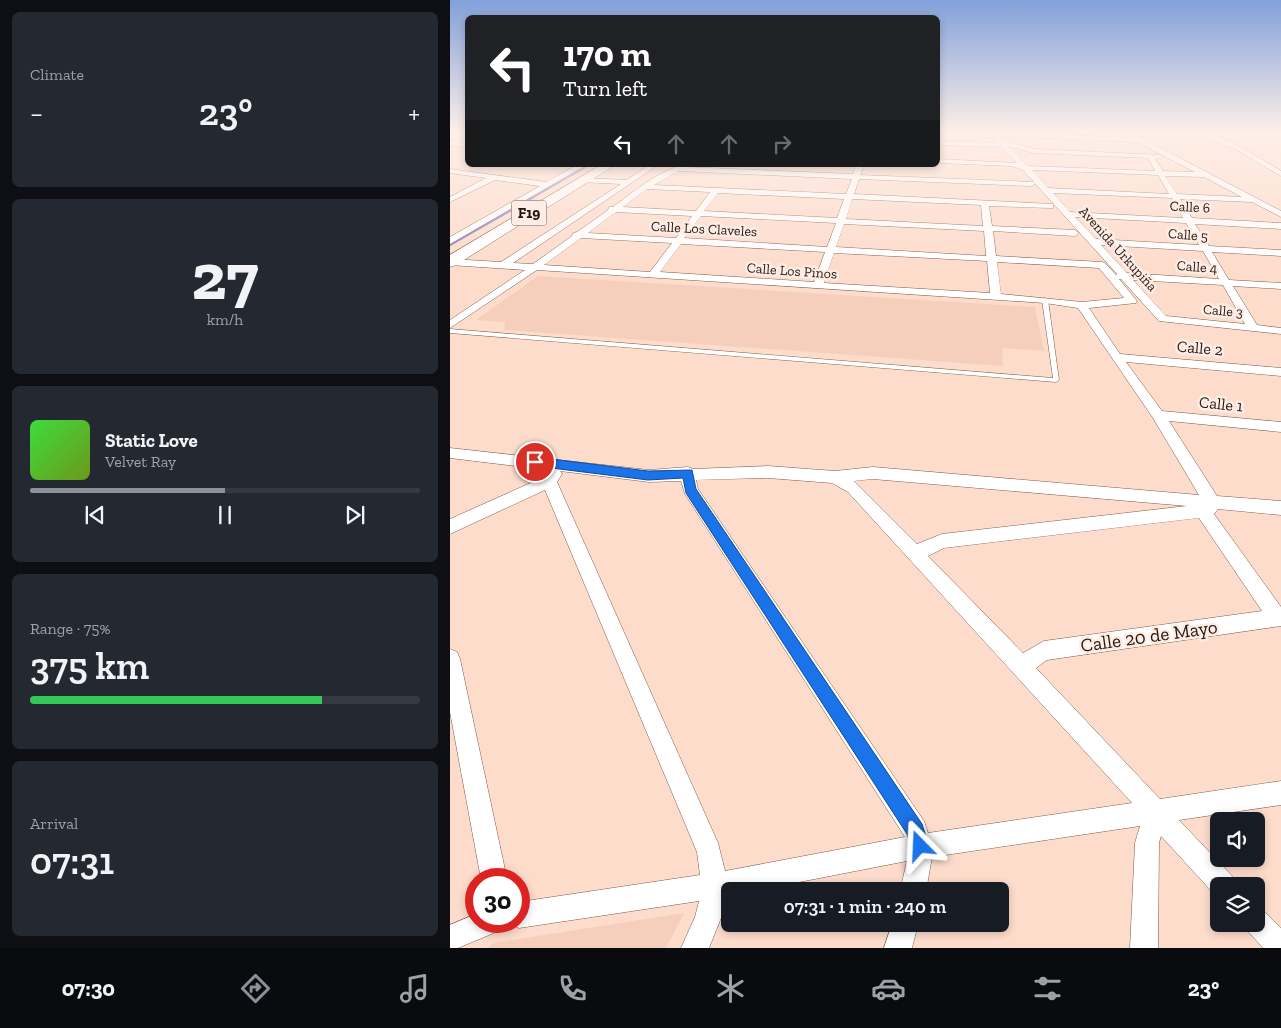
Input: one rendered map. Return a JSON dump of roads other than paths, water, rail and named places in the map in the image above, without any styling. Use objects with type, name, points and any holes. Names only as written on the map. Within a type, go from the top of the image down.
[{"type":"highway","name":"F19","points":[[450,254],[582,175]]},
{"type":"highway","name":"F19","points":[[450,262],[592,175]]},
{"type":"street","points":[[481,175],[548,185]]},
{"type":"street","points":[[450,241],[565,175]]},
{"type":"street","points":[[504,265],[638,175]]},
{"type":"street","points":[[450,325],[534,268],[612,209],[647,185],[665,175]]},
{"type":"street","points":[[708,175],[770,194],[840,222],[1075,233]]},
{"type":"street","points":[[770,194],[781,175]]},
{"type":"street","points":[[1023,175],[1112,277]]},
{"type":"street","name":"Avenida Urkupiña","points":[[1032,175],[1163,319]]},
{"type":"street","points":[[1161,175],[1254,329]]},
{"type":"street","points":[[1209,175],[1281,214]]},
{"type":"street","points":[[450,200],[494,177]]},
{"type":"street","points":[[612,209],[699,214],[770,194],[855,177],[930,187],[986,204],[1050,206]]},
{"type":"street","points":[[818,286],[855,177]]},
{"type":"street","points":[[584,180],[627,182],[716,191],[848,198],[930,187],[1031,184]]},
{"type":"street","points":[[1045,190],[1175,198],[1254,200]]},
{"type":"street","points":[[652,276],[716,191]]},
{"type":"street","points":[[986,204],[996,297]]},
{"type":"street","name":"Calle 6","points":[[1068,214],[1281,226]]},
{"type":"street","name":"Calle Los Claveles","points":[[576,235],[1102,264]]},
{"type":"street","name":"Calle 5","points":[[1093,242],[1281,253]]},
{"type":"street","name":"Calle Los Pinos","points":[[450,262],[1045,300],[1082,304],[1132,301],[1112,277]]},
{"type":"street","name":"Calle 4","points":[[1112,277],[1125,276],[1281,286]]},
{"type":"street","points":[[1082,304],[1116,357],[1158,415],[1207,506],[1279,617]]},
{"type":"street","name":"Calle 3","points":[[1163,319],[1254,329],[1281,330]]},
{"type":"street","name":"Calle 2","points":[[1116,357],[1281,372]]},
{"type":"street","name":"Calle 1","points":[[1158,415],[1281,428]]},
{"type":"street","points":[[450,453],[556,473],[648,476],[688,473],[768,472],[835,477],[874,473],[1207,506],[1281,508]]},
{"type":"street","points":[[450,527],[556,473]]},
{"type":"street","points":[[556,473],[710,852],[715,886],[708,918],[695,948]]},
{"type":"street","points":[[688,473],[690,490],[915,830],[920,846],[921,862],[915,882]]},
{"type":"street","points":[[835,477],[853,488],[1216,877]]},
{"type":"street","points":[[914,554],[942,541],[1207,506]]},
{"type":"street","name":"Calle 20 de Mayo","points":[[1021,666],[1044,651],[1279,617]]},
{"type":"street","points":[[450,659],[492,868]]},
{"type":"street","points":[[530,913],[715,886],[920,846],[1281,792]]},
{"type":"street","points":[[1144,948],[1147,843],[1156,812]]},
{"type":"street","points":[[1265,931],[1281,948]]},
{"type":"street","points":[[450,938],[465,932]]},
{"type":"street","points":[[898,948],[903,932]]},
{"type":"lane","points":[[450,330],[1056,380],[1045,300]]},
{"type":"waterway","points":[[530,199],[571,175]]},
{"type":"waterway","points":[[450,245],[532,198]]}]
